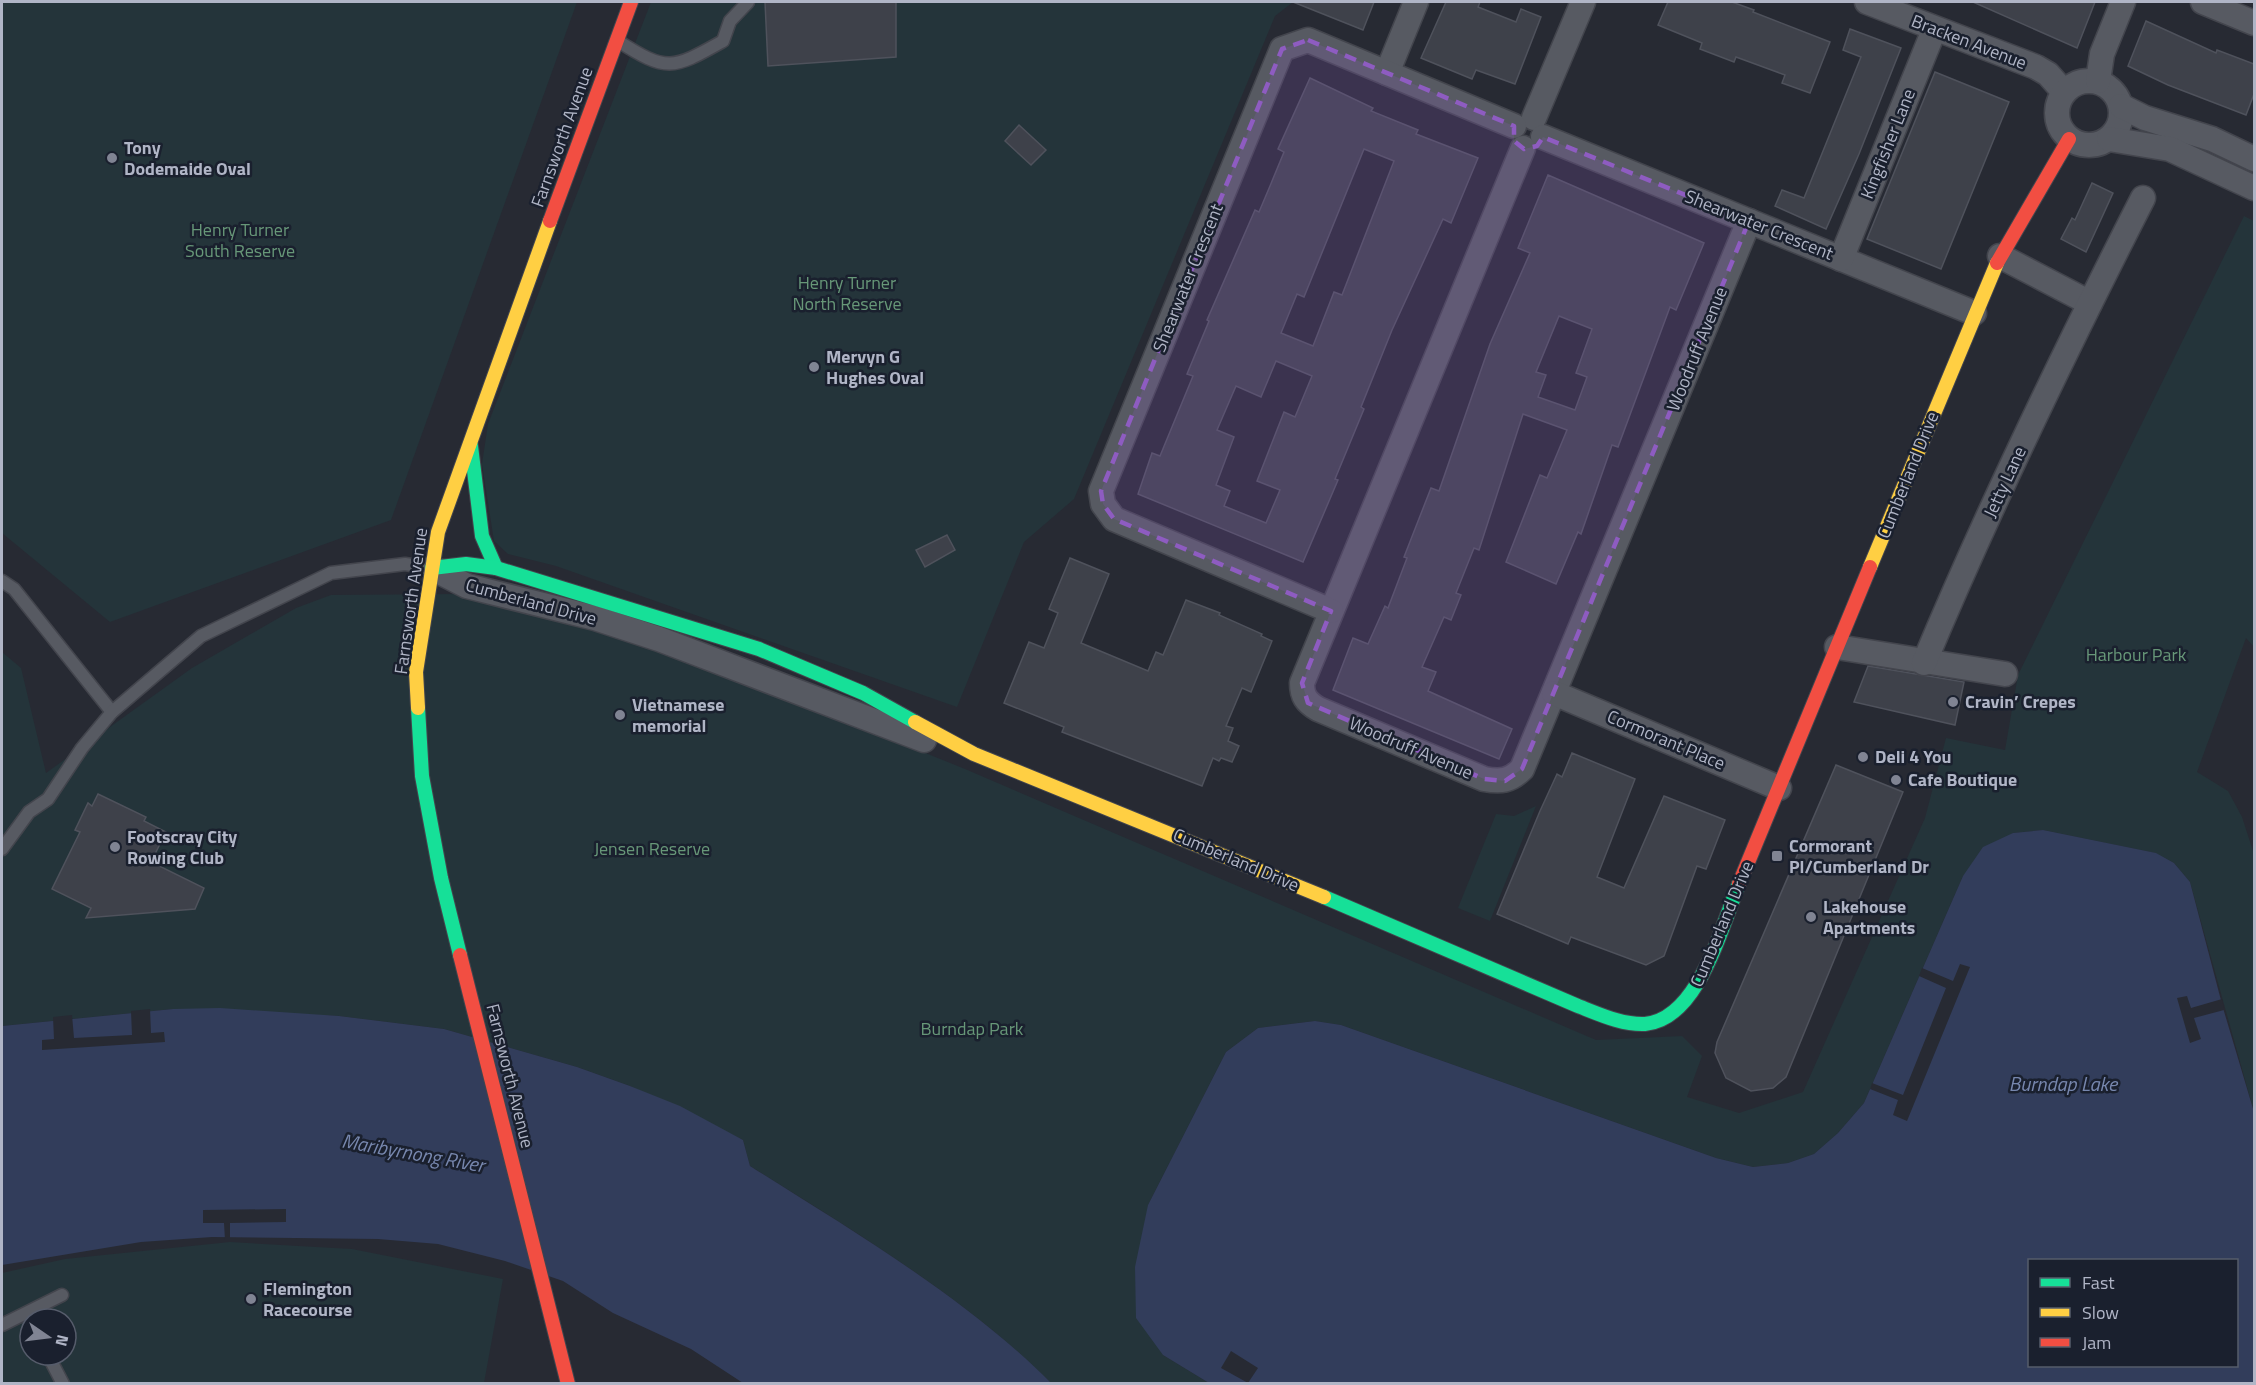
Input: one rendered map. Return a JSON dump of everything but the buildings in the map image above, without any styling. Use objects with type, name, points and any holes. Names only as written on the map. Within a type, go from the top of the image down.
[{"type":"street","name":"Farnsworth Avenue","points":[[568,1383],[441,878],[422,776],[416,672],[438,532],[470,438],[631,2]]},
{"type":"street","points":[[1387,73],[1416,2]]},
{"type":"street","name":"Woodruff Avenue","points":[[1583,2],[1302,682],[1302,694],[1308,703],[1484,779],[1504,781],[1514,777],[1522,769],[1749,221]]},
{"type":"street","name":"Bracken Avenue","points":[[1867,2],[1934,30],[2036,67],[2048,74],[2064,92]]},
{"type":"street","points":[[2098,81],[2102,54],[2123,2]]},
{"type":"street","points":[[2203,2],[2254,23]]},
{"type":"street","name":"Kingfisher Lane","points":[[1841,259],[1934,30]]},
{"type":"street","name":"Shearwater Crescent","points":[[1331,611],[1114,519],[1103,504],[1101,491],[1282,49],[1308,40],[1974,313]]},
{"type":"street","points":[[2109,139],[2118,129],[2121,106],[2116,95],[2098,81],[2084,81],[2064,92],[2057,106],[2056,117],[2061,131],[2068,139],[2087,146],[2109,139],[2170,149],[2254,188]]},
{"type":"street","points":[[2121,106],[2145,118],[2212,139],[2254,159]]},
{"type":"street","name":"Cumberland Drive","points":[[432,568],[466,564],[496,568],[759,649],[863,693],[974,754],[1223,854],[1578,1006],[1621,1023],[1644,1024],[1664,1020],[1684,1006],[1696,986],[1974,313],[2000,256],[2068,139]]},
{"type":"street","name":"Jetty Lane","points":[[1924,663],[1962,572],[2090,303],[2143,198]]},
{"type":"street","points":[[2000,256],[2090,303]]},
{"type":"street","points":[[470,438],[483,536],[496,568]]},
{"type":"street","name":"Cumberland Drive","points":[[432,568],[467,586],[595,618],[659,639],[934,744],[974,754]]},
{"type":"street","points":[[1837,648],[2005,674]]},
{"type":"street","name":"Cormorant Place","points":[[1554,693],[1779,788]]},
{"type":"lane","points":[[617,40],[656,62],[683,64],[723,41],[730,21],[748,2]]},
{"type":"lane","points":[[2,849],[29,812],[48,799],[82,748],[111,712],[201,636],[320,576],[405,564],[432,568]]},
{"type":"lane","points":[[2,581],[14,589],[111,712]]},
{"type":"lane","points":[[43,1307],[62,1295]]},
{"type":"lane","points":[[2,1325],[18,1320]]},
{"type":"lane","points":[[54,1367],[63,1383]]},
{"type":"highlighted area","points":[[1308,40],[1514,126],[1514,141],[1524,149],[1537,146],[1543,137],[1749,221],[1522,769],[1505,781],[1484,779],[1308,703],[1302,683],[1331,611],[1114,519],[1103,504],[1101,491],[1282,49]]},
{"type":"green space","name":"Henry Turner South Reserve","points":[[2,2],[577,2],[391,520],[110,622],[2,533]]},
{"type":"green space","name":"Henry Turner North Reserve","points":[[651,2],[1293,2],[1275,16],[1074,499],[1024,542],[957,707],[556,566],[508,554],[494,541],[482,464],[488,424]]},
{"type":"green space","name":"Burndap Park","points":[[2244,216],[2254,221],[2254,647],[2246,638],[2197,772],[2228,791],[2242,817],[2254,854],[2254,1112],[2190,882],[2174,863],[2155,853],[2043,830],[2013,833],[1963,876],[1864,1103],[1838,1133],[1814,1154],[1788,1163],[1753,1167],[1716,1158],[1341,1025],[1315,1021],[1258,1028],[1226,1052],[1148,1205],[1163,1355],[1209,1383],[1051,1383],[1018,1352],[945,1294],[867,1240],[750,1166],[743,1140],[630,1086],[577,1067],[444,1029],[339,1016],[173,1009],[2,1026],[2,652],[21,668],[46,773],[192,668],[296,608],[331,595],[460,594],[658,645],[965,769],[1596,1040],[1682,1036],[1702,1056],[1687,1097],[1739,1113],[1803,1092],[1925,818],[1946,738],[2005,750],[2018,675]]},
{"type":"green space","points":[[1536,806],[1490,921],[1458,908],[1496,814],[1514,816]]},
{"type":"green space","name":"Flemington Racecourse","points":[[230,1242],[352,1249],[503,1279],[484,1383],[2,1384],[2,1273],[65,1259]]},
{"type":"water","name":"Burndap Lake","points":[[2043,830],[2156,853],[2174,863],[2190,882],[2223,1008],[2254,1112],[2254,1383],[1209,1383],[1163,1355],[1136,1318],[1135,1267],[1148,1205],[1226,1052],[1258,1028],[1315,1021],[1341,1025],[1716,1158],[1753,1167],[1788,1163],[1814,1154],[1838,1133],[1864,1103],[1963,876],[1983,847],[2013,833]]},
{"type":"water","name":"Maribyrnong River","points":[[220,1008],[339,1016],[444,1029],[577,1067],[680,1106],[743,1140],[750,1166],[867,1240],[945,1294],[983,1322],[1051,1383],[743,1383],[691,1349],[613,1313],[563,1281],[505,1261],[438,1244],[378,1239],[212,1237],[141,1242],[2,1265],[2,1026],[173,1009]]},
{"type":"pier","points":[[1960,964],[1970,967],[1907,1121],[1893,1115],[1898,1100],[1870,1089],[1872,1083],[1903,1095],[1946,988],[1919,976],[1922,968],[1953,981]]},
{"type":"pier","points":[[2187,996],[2191,1008],[2222,999],[2224,1010],[2194,1018],[2201,1039],[2190,1043],[2177,998]]},
{"type":"pier","points":[[150,1009],[151,1033],[164,1032],[165,1042],[42,1050],[42,1040],[54,1039],[53,1017],[72,1015],[74,1038],[132,1035],[131,1011]]},
{"type":"pier","points":[[286,1209],[286,1222],[230,1223],[230,1240],[225,1240],[224,1223],[203,1223],[203,1210]]},
{"type":"pier","points":[[1231,1351],[1258,1368],[1248,1383],[1221,1368]]},
{"type":"traffic: fast","points":[[471,446],[482,536],[496,568]]},
{"type":"traffic: fast","points":[[432,568],[466,564],[496,568],[759,649],[863,693],[915,722]]},
{"type":"traffic: fast","points":[[418,708],[422,776],[441,878],[460,955]]},
{"type":"traffic: fast","points":[[1324,897],[1578,1006],[1619,1021],[1645,1024],[1664,1018],[1680,1006],[1694,989],[1716,946],[1739,884]]},
{"type":"traffic: slow","points":[[418,708],[416,672],[438,532],[550,221]]},
{"type":"traffic: slow","points":[[1870,567],[1997,263]]},
{"type":"traffic: slow","points":[[915,722],[974,754],[1324,897]]},
{"type":"traffic: jam","points":[[550,221],[631,2]]},
{"type":"traffic: jam","points":[[1997,263],[2069,139]]},
{"type":"traffic: jam","points":[[1739,884],[1870,567]]},
{"type":"traffic: jam","points":[[460,955],[568,1384]]},
{"type":"place","name":"Tony Dodemaide Oval","points":[[112,158]]},
{"type":"place","name":"Mervyn G Hughes Oval","points":[[814,367]]},
{"type":"place","name":"Cravin’ Crepes","points":[[1953,702]]},
{"type":"place","name":"Vietnamese memorial","points":[[620,715]]},
{"type":"place","name":"Deli 4 You","points":[[1863,757]]},
{"type":"place","name":"Cafe Boutique","points":[[1896,780]]},
{"type":"place","name":"Footscray City Rowing Club","points":[[115,847]]},
{"type":"place","name":"Cormorant Pl/Cumberland Dr","points":[[1777,856]]},
{"type":"place","name":"Lakehouse Apartments","points":[[1811,917]]},
{"type":"place","name":"Flemington Racecourse","points":[[251,1299]]},
{"type":"park label","name":"Harbour Park","points":[[2136,655]]},
{"type":"park label","name":"Jensen Reserve","points":[[652,849]]}]
